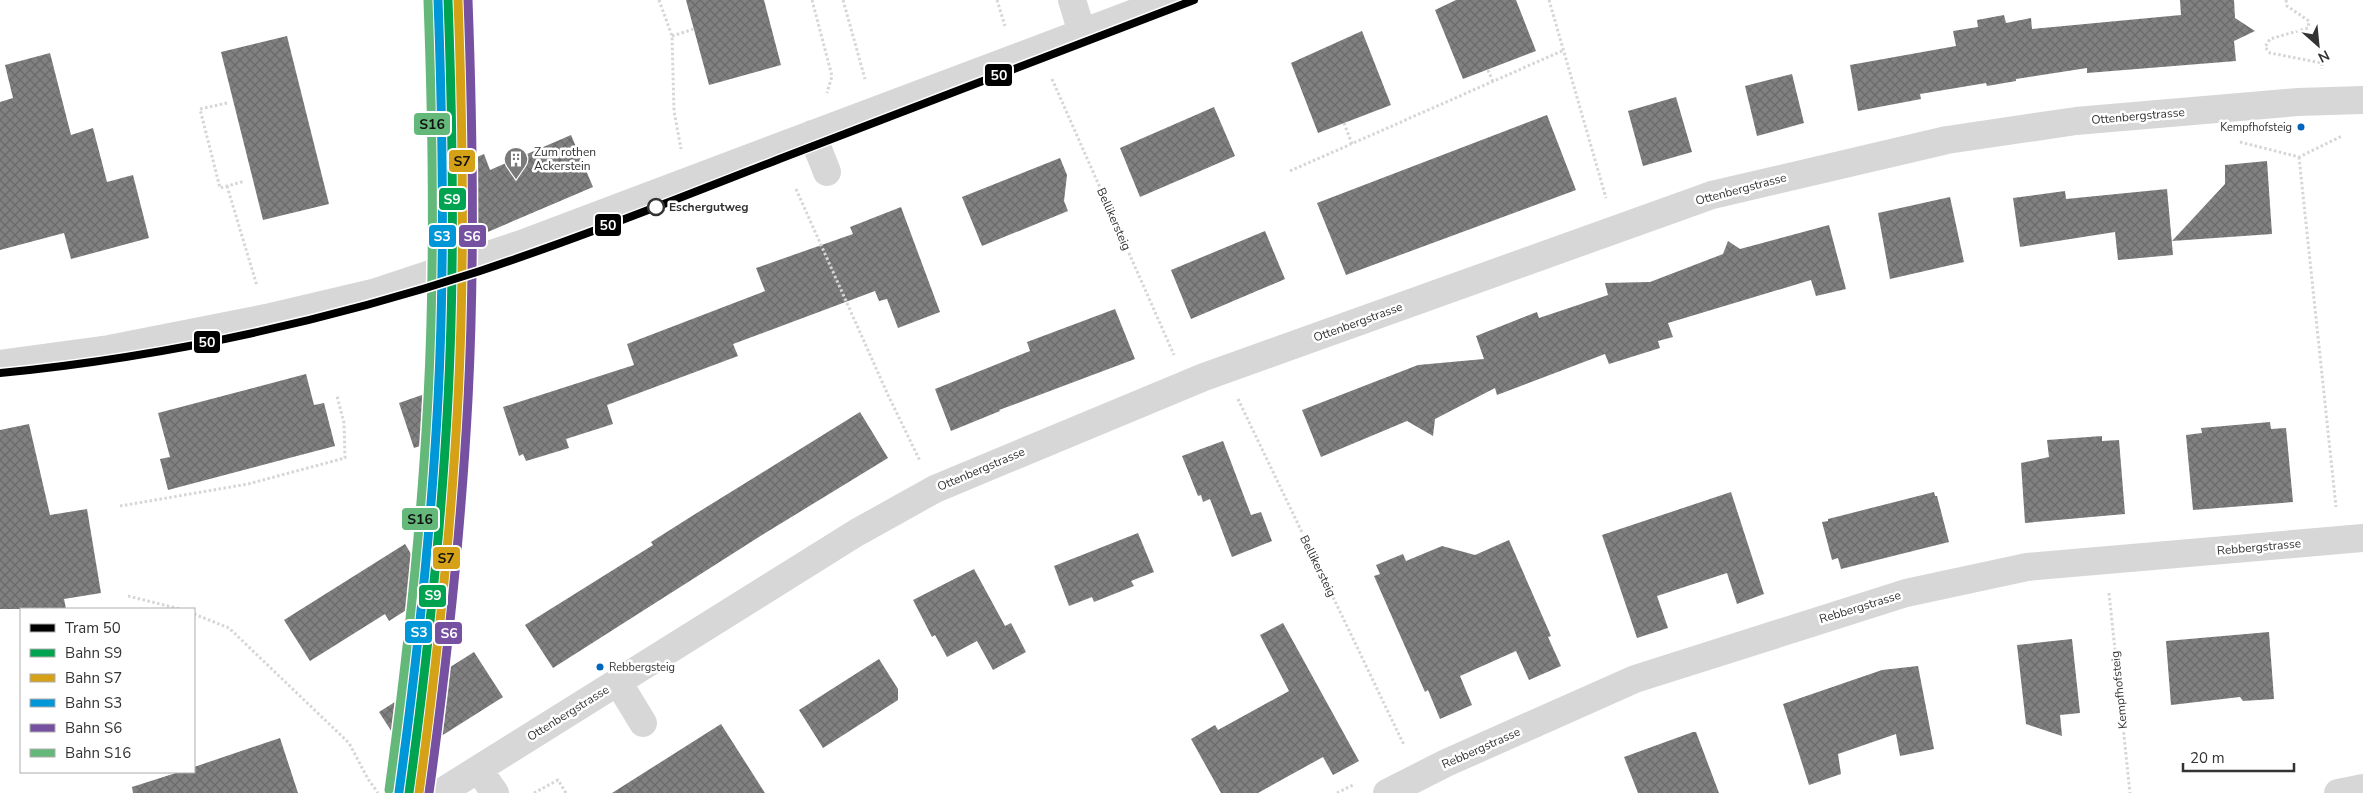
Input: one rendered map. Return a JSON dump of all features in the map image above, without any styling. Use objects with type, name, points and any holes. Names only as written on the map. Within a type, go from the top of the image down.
[{"type":"street","points":[[1072,0],[1082,33]]},
{"type":"street","points":[[0,364],[109,349],[271,317],[373,293],[522,244],[1169,0]]},
{"type":"street","name":"Ottenbergstrasse","points":[[440,793],[480,770],[856,533],[935,489],[1204,377],[1712,195],[1956,138],[2076,121],[2298,102],[2363,100]]},
{"type":"street","points":[[812,134],[827,172]]},
{"type":"street","name":"Rebbergstrasse","points":[[1387,793],[1446,763],[1635,679],[1906,593],[2027,567],[2363,538]]},
{"type":"street","points":[[618,682],[643,723]]},
{"type":"street","points":[[480,770],[495,793]]},
{"type":"street","points":[[2338,793],[2363,788]]},
{"type":"path","points":[[659,0],[672,36],[674,111],[682,152]]},
{"type":"path","points":[[812,0],[832,76],[826,98]]},
{"type":"path","points":[[843,0],[866,81]]},
{"type":"path","points":[[997,0],[1005,27]]},
{"type":"path","points":[[1550,0],[1607,201]]},
{"type":"path","points":[[2286,0],[2287,6],[2308,21],[2308,28],[2270,39],[2265,47],[2270,54],[2322,63],[2322,77]]},
{"type":"path","points":[[672,36],[694,29]]},
{"type":"path","points":[[1290,171],[1564,50]]},
{"type":"path","points":[[1488,70],[1493,82]]},
{"type":"path","name":"Bellikersteig","points":[[1050,76],[1177,362]]},
{"type":"path","points":[[226,103],[200,109],[220,188],[245,181]]},
{"type":"path","points":[[1344,124],[1352,144]]},
{"type":"path","points":[[2237,141],[2300,157],[2334,140]]},
{"type":"path","points":[[2300,157],[2337,512]]},
{"type":"path","points":[[227,186],[259,294]]},
{"type":"path","points":[[795,186],[888,395],[919,458]]},
{"type":"path","points":[[120,506],[248,484],[345,458],[344,423],[337,396]]},
{"type":"path","name":"Bellikersteig","points":[[1236,396],[1404,745]]},
{"type":"path","name":"Kempfhofsteig","points":[[2108,588],[2130,793]]},
{"type":"path","points":[[128,596],[176,608]]},
{"type":"path","points":[[195,614],[228,628],[349,743],[368,779],[378,793]]},
{"type":"path","points":[[534,793],[558,780],[566,793]]},
{"type":"building","points":[[686,0],[764,0],[781,65],[709,85]]},
{"type":"building","points":[[1456,0],[1516,0],[1536,51],[1463,79],[1435,10]]},
{"type":"building","points":[[2180,0],[2234,0],[2235,18],[2255,31],[2234,41],[2236,61],[2087,73],[2087,68],[2016,79],[2016,81],[1987,86],[1986,83],[1920,94],[1921,99],[1858,111],[1850,65],[1956,46],[1953,31],[1978,27],[1977,20],[2004,15],[2006,23],[2031,18],[2032,29],[2181,15]]},
{"type":"building","points":[[1362,31],[1391,105],[1318,133],[1291,63]]},
{"type":"building","points":[[287,36],[329,204],[263,220],[221,52]]},
{"type":"building","points":[[50,53],[71,135],[93,128],[107,182],[133,175],[149,238],[71,259],[64,233],[0,250],[0,102],[13,98],[5,65]]},
{"type":"building","points":[[1792,74],[1804,123],[1757,136],[1745,86]]},
{"type":"building","points":[[1676,97],[1692,152],[1643,166],[1628,111]]},
{"type":"building","points":[[1214,107],[1235,156],[1140,197],[1120,148]]},
{"type":"building","points":[[1547,115],[1576,190],[1346,275],[1317,203]]},
{"type":"building","name":"Zum rothen Ackerstein","points":[[571,135],[593,187],[476,237],[463,204],[454,208],[439,173],[484,154],[490,170]]},
{"type":"building","points":[[1060,158],[1067,175],[1064,201],[1068,211],[982,246],[962,197]]},
{"type":"building","points":[[2267,161],[2272,234],[2172,241],[2225,184],[2225,165]]},
{"type":"building","points":[[2167,189],[2173,255],[2118,260],[2115,232],[2020,247],[2013,198],[2065,191],[2066,199]]},
{"type":"building","points":[[1950,197],[1964,262],[1890,279],[1878,213]]},
{"type":"building","points":[[901,207],[940,312],[898,328],[887,299],[879,301],[875,291],[733,344],[738,356],[607,405],[613,424],[566,439],[569,448],[526,461],[523,454],[519,456],[503,407],[634,365],[627,344],[765,291],[756,268],[853,234],[850,227]]},
{"type":"building","points":[[1829,225],[1846,289],[1816,296],[1811,280],[1668,323],[1673,337],[1658,341],[1660,348],[1609,364],[1605,354],[1497,395],[1495,388],[1435,419],[1433,436],[1407,421],[1321,457],[1302,410],[1418,365],[1484,359],[1476,336],[1537,312],[1539,318],[1608,295],[1605,283],[1650,282],[1723,254],[1728,241],[1740,249]]},
{"type":"building","points":[[1265,231],[1285,279],[1191,319],[1171,270]]},
{"type":"building","points":[[1115,309],[1135,359],[999,410],[951,431],[935,389],[1030,351],[1027,342]]},
{"type":"building","points":[[306,374],[314,405],[324,403],[335,446],[168,490],[160,459],[170,457],[158,413]]},
{"type":"building","points":[[453,384],[468,430],[414,448],[399,403]]},
{"type":"building","points":[[860,412],[888,458],[762,535],[553,668],[525,625],[653,545],[651,542]]},
{"type":"building","points":[[2270,422],[2271,429],[2286,428],[2293,502],[2193,510],[2186,435],[2202,433],[2201,428]]},
{"type":"building","points":[[29,424],[50,515],[87,509],[101,593],[64,599],[66,608],[0,609],[0,430]]},
{"type":"building","points":[[2102,436],[2102,441],[2119,440],[2125,514],[2025,523],[2021,463],[2049,457],[2047,440]]},
{"type":"building","points":[[1223,441],[1251,515],[1261,512],[1272,541],[1232,557],[1210,499],[1203,502],[1201,495],[1198,496],[1182,456]]},
{"type":"building","points":[[1731,492],[1764,594],[1737,604],[1727,573],[1657,596],[1668,628],[1637,638],[1602,535]]},
{"type":"building","points":[[1934,492],[1935,496],[1937,496],[1949,542],[1841,569],[1838,558],[1832,560],[1822,522]]},
{"type":"building","points":[[1138,533],[1154,572],[1131,581],[1134,586],[1094,602],[1092,597],[1069,606],[1054,566]]},
{"type":"building","points":[[1509,540],[1551,636],[1548,637],[1561,666],[1529,680],[1516,651],[1460,676],[1472,705],[1440,719],[1428,690],[1425,692],[1374,576],[1380,574],[1376,565],[1403,554],[1406,561],[1442,546],[1475,555]]},
{"type":"building","points":[[405,544],[430,585],[415,595],[419,602],[389,621],[385,614],[310,661],[284,620]]},
{"type":"building","points":[[974,569],[1005,626],[1011,623],[1026,652],[993,670],[977,641],[947,657],[935,635],[932,637],[913,600]]},
{"type":"building","points":[[1283,623],[1359,761],[1333,775],[1323,757],[1258,793],[1221,793],[1191,739],[1215,725],[1218,730],[1289,691],[1260,635]]},
{"type":"building","points":[[2269,632],[2274,699],[2243,701],[2240,697],[2171,705],[2166,641]]},
{"type":"building","points":[[2072,639],[2080,713],[2060,715],[2062,736],[2026,724],[2017,645]]},
{"type":"building","points":[[474,652],[503,697],[408,757],[379,712]]},
{"type":"building","points":[[879,659],[898,689],[898,700],[823,748],[799,710]]},
{"type":"building","points":[[1918,666],[1934,749],[1900,756],[1896,734],[1838,754],[1841,774],[1809,785],[1783,704],[1882,670]]},
{"type":"building","points":[[721,724],[765,793],[612,793]]},
{"type":"building","points":[[1696,732],[1719,793],[1638,793],[1624,757]]},
{"type":"building","points":[[280,738],[298,793],[133,793],[132,787],[176,773],[195,773],[195,767]]},
{"type":"tram line","name":"50","points":[[0,373],[122,357],[243,335],[362,306],[480,271],[594,231],[1194,0]]},
{"type":"rail line","name":"S3","points":[[399,792],[423,596],[438,399],[442,299],[441,100],[438,0]]},
{"type":"rail line","name":"S9","points":[[409,793],[433,596],[448,399],[452,299],[451,100],[448,0]]},
{"type":"rail line","name":"S7","points":[[419,793],[443,596],[458,399],[462,299],[461,100],[458,0]]},
{"type":"rail line","name":"S6","points":[[429,793],[453,596],[468,399],[472,299],[471,100],[468,0]]},
{"type":"rail line","name":"S16","points":[[389,790],[413,595],[428,398],[432,299],[431,100],[428,1]]},
{"type":"place","name":"Kempfhofsteig","points":[[2301,127]]},
{"type":"place","name":"Zum rothen Ackerstein","points":[[516,180]]},
{"type":"place","name":"Eschergutweg","points":[[656,207]]},
{"type":"place","name":"Rebbergsteig","points":[[600,667]]}]
